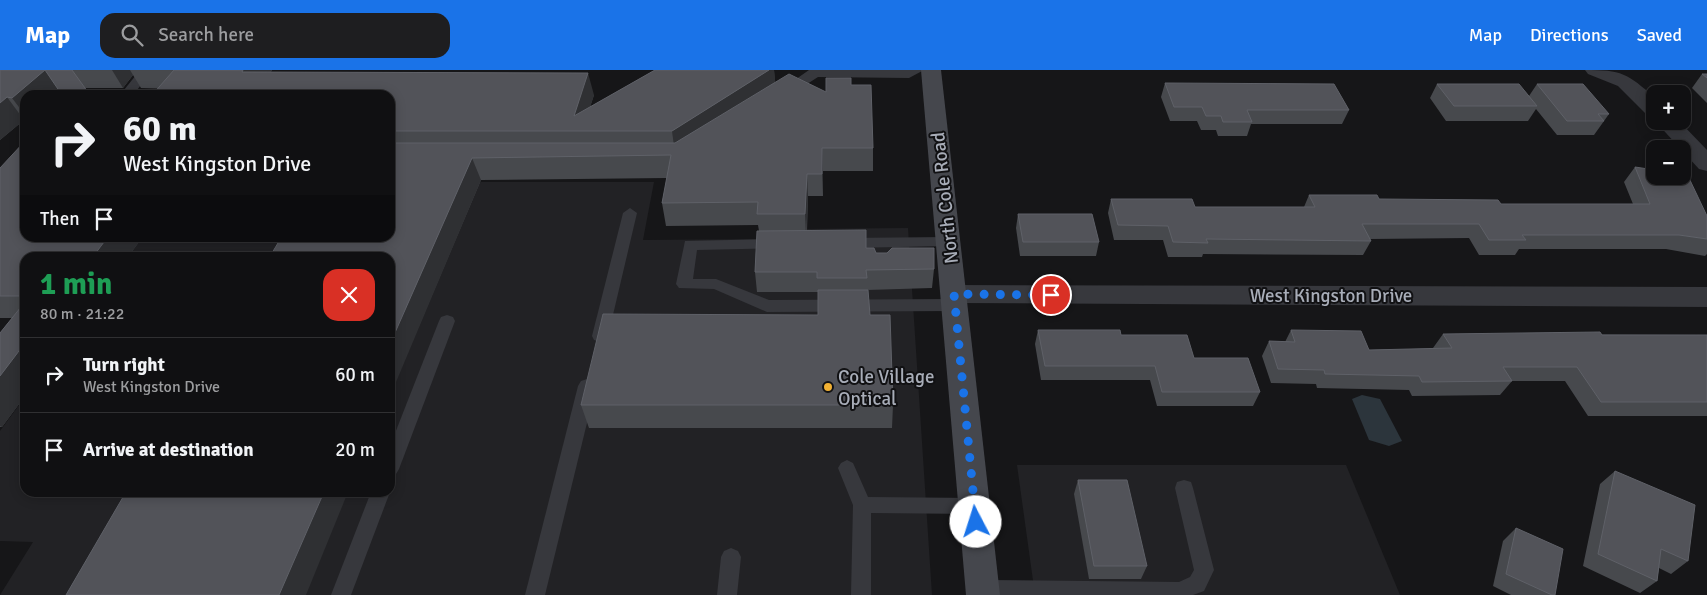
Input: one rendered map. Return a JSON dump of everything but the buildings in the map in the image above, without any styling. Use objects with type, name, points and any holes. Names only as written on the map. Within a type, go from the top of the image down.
[{"type":"main road","name":"North Cole Road","points":[[931,70],[983,592]]},
{"type":"street","points":[[1602,72],[1636,90],[1646,101]]},
{"type":"street","points":[[1675,130],[1707,164]]},
{"type":"street","name":"West Kingston Drive","points":[[954,300],[1707,297]]},
{"type":"lane","points":[[130,90],[148,70]]},
{"type":"lane","points":[[775,99],[815,72],[909,74],[918,70]]},
{"type":"lane","points":[[596,350],[630,213]]},
{"type":"lane","points":[[880,242],[881,259]]},
{"type":"lane","points":[[832,243],[948,242]]},
{"type":"lane","points":[[794,244],[690,245],[684,284],[716,284],[767,306],[883,306],[954,300]]},
{"type":"lane","points":[[882,289],[883,306]]},
{"type":"lane","points":[[395,456],[447,321]]},
{"type":"lane","points":[[535,595],[592,368]]},
{"type":"lane","points":[[847,468],[862,505],[861,595]]},
{"type":"lane","points":[[983,592],[1179,591],[1197,584],[1204,570],[1184,488]]},
{"type":"lane","points":[[342,595],[379,497]]},
{"type":"lane","points":[[862,505],[975,506]]},
{"type":"lane","points":[[727,595],[731,557]]},
{"type":"shaded area","points":[[395,182],[654,182],[643,240],[778,239],[798,229],[908,228],[932,595],[0,595],[33,542],[0,541],[0,431],[20,404],[20,497],[395,497],[395,252],[131,252],[139,242],[395,242]]},
{"type":"shaded area","points":[[1362,395],[1380,399],[1402,441],[1389,446],[1369,440],[1352,399]]},
{"type":"shaded area","points":[[1017,465],[1346,465],[1400,595],[1035,595]]},
{"type":"place","name":"Cole Village Optical","points":[[828,387]]},
{"type":"route","points":[[976,522],[954,294],[1051,295]]}]
